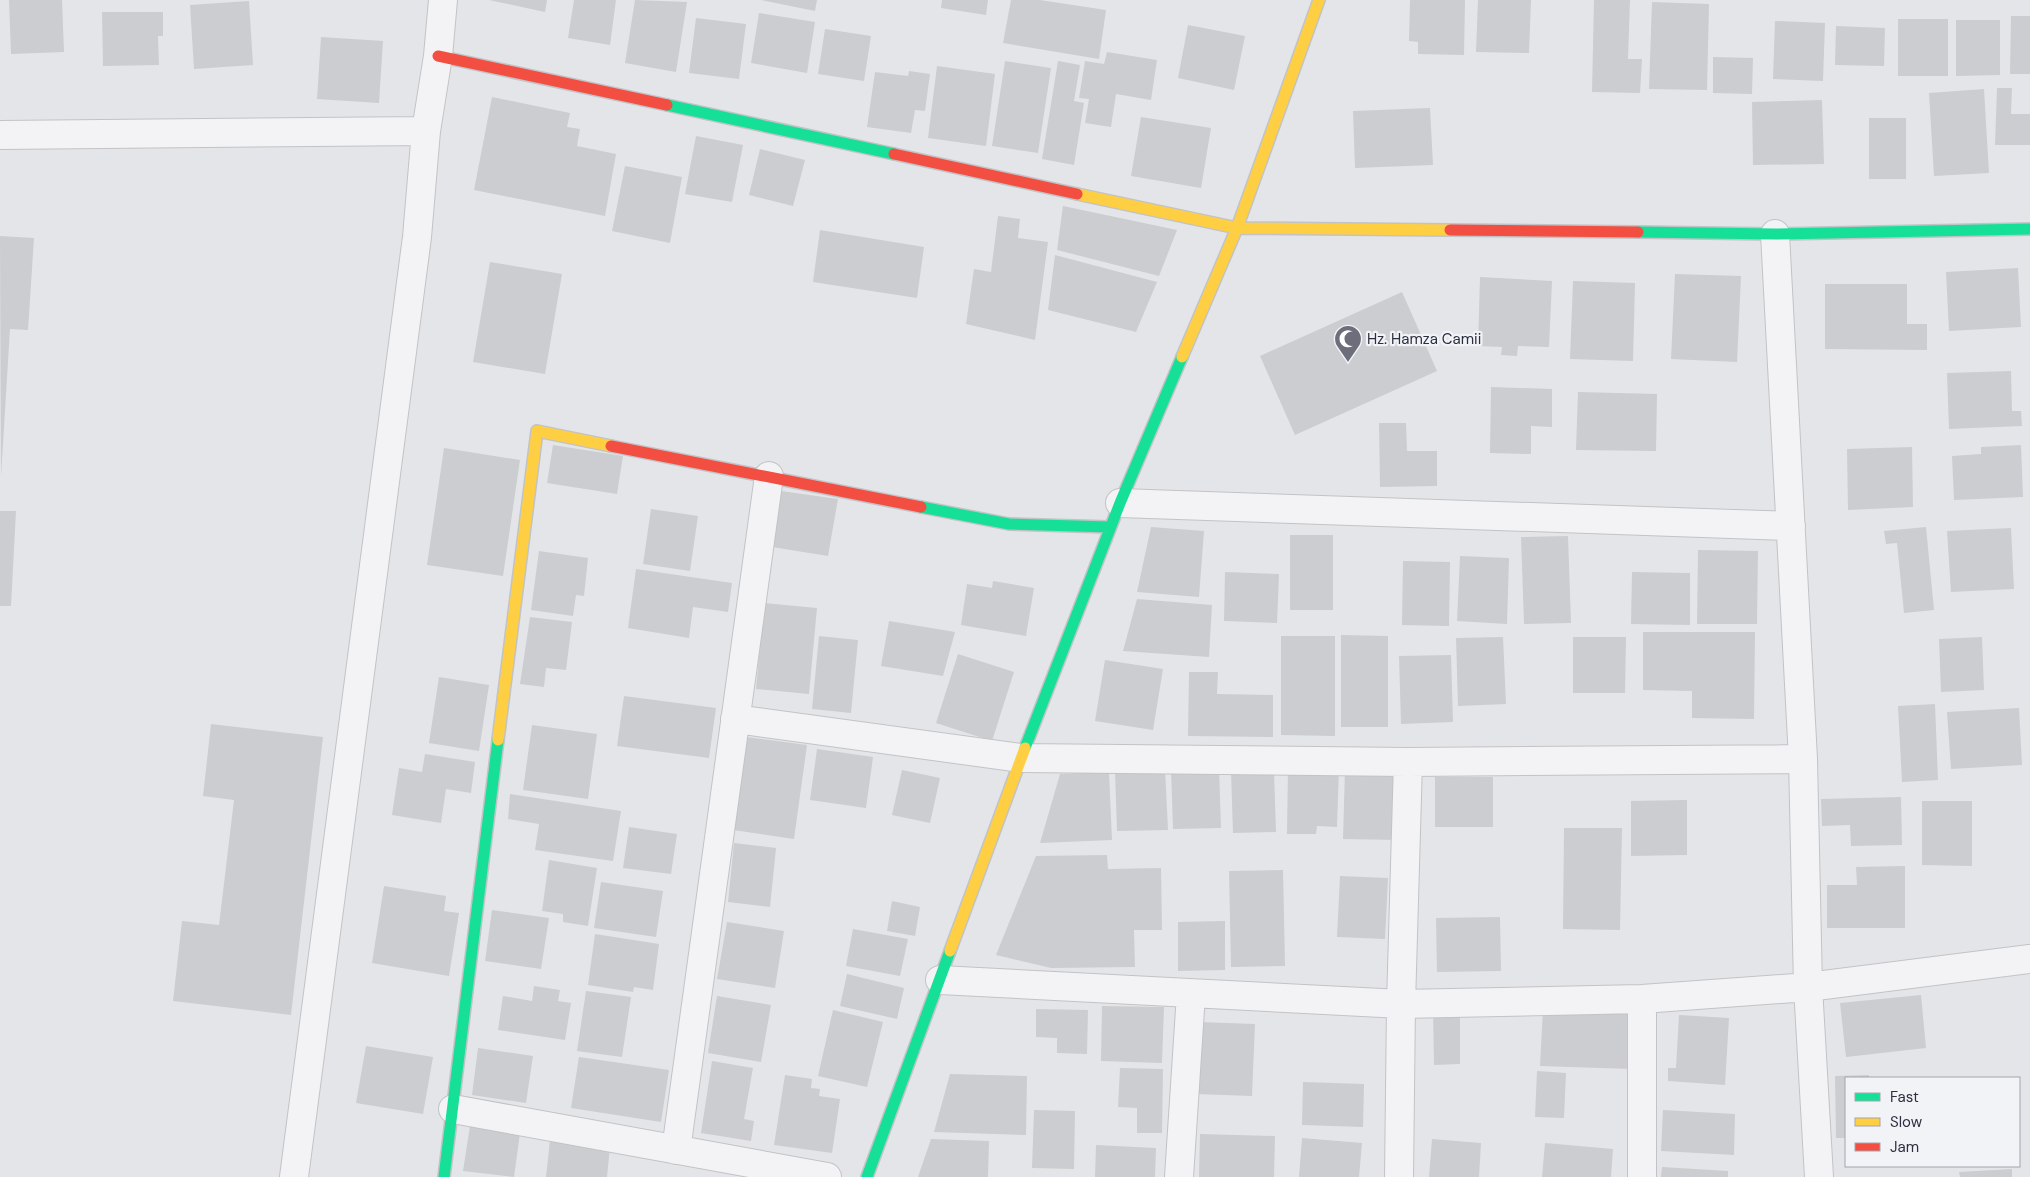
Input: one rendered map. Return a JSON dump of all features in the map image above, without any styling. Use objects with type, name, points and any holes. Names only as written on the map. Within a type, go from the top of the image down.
[{"type":"street","points":[[294,1177],[417,237],[426,131],[438,56],[443,0]]},
{"type":"street","points":[[868,1177],[1021,758],[1115,515],[1237,228],[1319,0]]},
{"type":"street","points":[[438,56],[750,125],[1237,228],[1775,234],[2030,229]]},
{"type":"street","points":[[0,135],[426,131]]},
{"type":"street","points":[[1775,234],[1803,759],[1808,987],[1819,1177]]},
{"type":"street","points":[[444,1177],[537,431],[1009,524],[1115,515],[1790,526]]},
{"type":"street","points":[[676,1150],[768,476]]},
{"type":"street","points":[[735,719],[1021,758],[1408,762],[1803,759]]},
{"type":"street","points":[[1399,1177],[1401,1004],[1408,762]]},
{"type":"street","points":[[940,980],[1401,1004],[1642,999],[1808,987],[2030,959]]},
{"type":"street","points":[[1179,1177],[1191,994]]},
{"type":"street","points":[[1642,999],[1642,1177]]},
{"type":"street","points":[[453,1109],[827,1177]]},
{"type":"building","points":[[9,0],[62,0],[64,52],[11,54]]},
{"type":"building","points":[[489,0],[547,0],[545,12]]},
{"type":"building","points":[[574,0],[616,0],[610,45],[568,38]]},
{"type":"building","points":[[635,0],[687,2],[676,72],[625,63]]},
{"type":"building","points":[[761,0],[817,0],[815,11]]},
{"type":"building","points":[[942,0],[988,0],[986,15],[941,8]]},
{"type":"building","points":[[1011,0],[1040,0],[1106,10],[1099,59],[1003,43]]},
{"type":"building","points":[[1410,0],[1465,0],[1464,55],[1418,54],[1418,42],[1409,41]]},
{"type":"building","points":[[1478,0],[1531,0],[1529,53],[1476,52]]},
{"type":"building","points":[[1594,0],[1630,0],[1628,59],[1642,59],[1640,93],[1592,92]]},
{"type":"building","points":[[249,1],[253,65],[194,69],[190,5]]},
{"type":"building","points":[[1652,2],[1709,4],[1707,90],[1649,89]]},
{"type":"building","points":[[102,12],[163,12],[163,36],[158,36],[159,65],[103,66]]},
{"type":"building","points":[[759,13],[815,22],[807,73],[751,63]]},
{"type":"building","points":[[2011,16],[2030,16],[2030,74],[2010,74]]},
{"type":"building","points":[[696,18],[746,24],[739,79],[689,73]]},
{"type":"building","points":[[1898,19],[1948,19],[1948,76],[1898,76]]},
{"type":"building","points":[[1956,20],[2000,20],[2000,75],[1956,76]]},
{"type":"building","points":[[1775,21],[1825,23],[1823,81],[1773,79]]},
{"type":"building","points":[[1188,25],[1245,36],[1234,90],[1178,78]]},
{"type":"building","points":[[1836,26],[1885,28],[1884,66],[1835,65]]},
{"type":"building","points":[[825,29],[871,36],[864,81],[818,74]]},
{"type":"building","points":[[321,37],[383,41],[379,103],[317,99]]},
{"type":"building","points":[[1107,52],[1157,60],[1151,100],[1116,94],[1111,127],[1085,123],[1089,99],[1079,98],[1085,61],[1104,64]]},
{"type":"building","points":[[1713,57],[1753,58],[1752,94],[1713,93]]},
{"type":"building","points":[[1005,61],[1051,68],[1038,153],[992,146]]},
{"type":"building","points":[[1058,61],[1080,65],[1074,101],[1084,103],[1074,165],[1042,159]]},
{"type":"building","points":[[937,66],[995,74],[986,146],[928,138]]},
{"type":"building","points":[[909,71],[930,74],[925,111],[915,110],[911,133],[867,127],[875,72],[908,76]]},
{"type":"building","points":[[1997,88],[2012,88],[2011,114],[2030,114],[2030,145],[1995,145]]},
{"type":"building","points":[[1984,89],[1989,173],[1934,176],[1929,93]]},
{"type":"building","points":[[492,97],[570,113],[567,127],[580,129],[577,146],[616,154],[605,216],[474,190]]},
{"type":"building","points":[[1822,100],[1824,164],[1753,165],[1752,102]]},
{"type":"building","points":[[1430,108],[1433,165],[1355,168],[1353,111]]},
{"type":"building","points":[[1141,117],[1211,128],[1201,188],[1131,176]]},
{"type":"building","points":[[1869,118],[1906,118],[1906,179],[1869,179]]},
{"type":"building","points":[[696,136],[743,145],[732,202],[685,194]]},
{"type":"building","points":[[760,149],[805,160],[793,206],[749,195]]},
{"type":"building","points":[[625,166],[682,177],[670,243],[612,231]]},
{"type":"building","points":[[1063,206],[1177,230],[1159,276],[1057,250]]},
{"type":"building","points":[[998,216],[1020,219],[1018,238],[1048,242],[1035,340],[966,324],[974,269],[991,272]]},
{"type":"building","points":[[820,230],[924,247],[917,298],[813,282]]},
{"type":"building","points":[[0,236],[34,238],[28,330],[10,329],[1,476]]},
{"type":"building","points":[[1055,255],[1157,282],[1136,332],[1048,310]]},
{"type":"building","points":[[490,262],[562,274],[545,374],[473,362]]},
{"type":"building","points":[[2018,268],[2021,327],[1949,331],[1946,272]]},
{"type":"building","points":[[1675,274],[1741,276],[1737,362],[1671,359]]},
{"type":"building","points":[[1480,277],[1552,281],[1549,347],[1518,346],[1517,356],[1501,355],[1502,347],[1478,346]]},
{"type":"building","points":[[1573,281],[1635,283],[1633,361],[1570,359]]},
{"type":"building","points":[[1825,284],[1907,284],[1907,324],[1927,324],[1927,350],[1825,349]]},
{"type":"building","name":"Hz. Hamza Camii","points":[[1402,292],[1437,371],[1295,435],[1260,356]]},
{"type":"building","points":[[2011,371],[2012,411],[2021,411],[2022,426],[1949,429],[1947,373]]},
{"type":"building","points":[[1491,387],[1552,389],[1552,427],[1531,426],[1531,454],[1490,453]]},
{"type":"building","points":[[1578,392],[1657,394],[1656,451],[1576,450]]},
{"type":"building","points":[[1379,423],[1406,423],[1407,451],[1437,451],[1437,486],[1380,487]]},
{"type":"building","points":[[553,445],[623,456],[617,494],[547,483]]},
{"type":"building","points":[[2021,445],[2023,497],[1954,500],[1952,456],[1981,454],[1981,447]]},
{"type":"building","points":[[1912,447],[1913,507],[1848,510],[1847,449]]},
{"type":"building","points":[[444,448],[520,460],[503,576],[427,565]]},
{"type":"building","points":[[781,491],[838,499],[828,556],[772,547]]},
{"type":"building","points":[[651,509],[698,516],[690,571],[643,564]]},
{"type":"building","points":[[0,511],[16,511],[11,606],[0,606]]},
{"type":"building","points":[[1151,527],[1204,531],[1199,597],[1137,592]]},
{"type":"building","points":[[1926,527],[1934,610],[1904,613],[1897,543],[1886,544],[1884,531]]},
{"type":"building","points":[[2011,528],[2014,589],[1951,592],[1947,531]]},
{"type":"building","points":[[1290,535],[1333,535],[1333,610],[1290,610]]},
{"type":"building","points":[[1568,536],[1571,623],[1524,624],[1521,537]]},
{"type":"building","points":[[1698,550],[1758,551],[1757,624],[1697,624]]},
{"type":"building","points":[[539,551],[588,558],[584,596],[576,595],[573,616],[531,610]]},
{"type":"building","points":[[1460,556],[1509,558],[1507,624],[1457,621]]},
{"type":"building","points":[[1403,561],[1450,562],[1449,626],[1402,625]]},
{"type":"building","points":[[636,569],[732,583],[728,612],[693,607],[689,638],[628,628]]},
{"type":"building","points":[[1225,572],[1279,574],[1277,623],[1224,621]]},
{"type":"building","points":[[1632,572],[1690,573],[1690,625],[1631,624]]},
{"type":"building","points":[[993,581],[1034,588],[1026,636],[961,625],[967,584],[992,588]]},
{"type":"building","points":[[1137,599],[1212,605],[1209,657],[1123,651]]},
{"type":"building","points":[[764,603],[817,608],[809,694],[756,689]]},
{"type":"building","points":[[530,617],[572,622],[566,670],[546,668],[544,687],[520,684]]},
{"type":"building","points":[[889,621],[955,632],[943,676],[881,666]]},
{"type":"building","points":[[1643,632],[1755,632],[1754,719],[1692,718],[1692,691],[1643,690]]},
{"type":"building","points":[[1341,635],[1388,636],[1388,727],[1341,727]]},
{"type":"building","points":[[819,636],[858,640],[851,713],[812,709]]},
{"type":"building","points":[[1281,636],[1335,636],[1335,736],[1281,735]]},
{"type":"building","points":[[1503,637],[1506,704],[1458,706],[1456,638]]},
{"type":"building","points":[[1573,637],[1626,637],[1625,693],[1573,693]]},
{"type":"building","points":[[1982,637],[1984,690],[1941,692],[1939,639]]},
{"type":"building","points":[[958,654],[1014,672],[992,741],[936,723]]},
{"type":"building","points":[[1451,655],[1453,722],[1401,724],[1399,656]]},
{"type":"building","points":[[1105,660],[1163,669],[1153,730],[1095,721]]},
{"type":"building","points":[[1189,672],[1218,672],[1217,694],[1273,695],[1273,737],[1188,736]]},
{"type":"building","points":[[439,677],[489,685],[479,751],[429,743]]},
{"type":"building","points":[[624,696],[716,708],[709,758],[617,746]]},
{"type":"building","points":[[1935,704],[1938,780],[1902,782],[1898,706]]},
{"type":"building","points":[[2019,708],[2022,765],[1951,769],[1947,712]]},
{"type":"building","points":[[211,724],[323,737],[291,1015],[173,1001],[182,921],[219,925],[234,800],[203,796]]},
{"type":"building","points":[[532,725],[597,734],[588,799],[523,790]]},
{"type":"building","points":[[746,737],[807,745],[794,839],[733,830]]},
{"type":"building","points":[[817,749],[873,757],[866,808],[810,800]]},
{"type":"building","points":[[425,754],[475,762],[471,793],[446,789],[441,823],[392,815],[399,768],[422,772]]},
{"type":"building","points":[[1219,767],[1221,828],[1173,829],[1171,769]]},
{"type":"building","points":[[1288,767],[1339,768],[1337,827],[1317,826],[1316,834],[1287,834]]},
{"type":"building","points":[[1165,769],[1168,830],[1117,831],[1115,771]]},
{"type":"building","points":[[1345,769],[1400,769],[1399,840],[1343,839]]},
{"type":"building","points":[[902,770],[940,778],[930,823],[892,815]]},
{"type":"building","points":[[1274,771],[1276,832],[1233,833],[1231,772]]},
{"type":"building","points":[[1109,772],[1112,840],[1040,843],[1060,774]]},
{"type":"building","points":[[1435,777],[1493,777],[1493,827],[1435,827]]},
{"type":"building","points":[[510,794],[621,811],[613,861],[535,850],[539,824],[508,819]]},
{"type":"building","points":[[1901,797],[1902,845],[1851,846],[1850,825],[1822,826],[1821,799]]},
{"type":"building","points":[[1687,800],[1687,855],[1631,856],[1631,801]]},
{"type":"building","points":[[1922,801],[1972,801],[1972,866],[1922,865]]},
{"type":"building","points":[[629,827],[677,834],[671,874],[623,868]]},
{"type":"building","points":[[1564,828],[1622,828],[1620,930],[1563,929]]},
{"type":"building","points":[[734,843],[776,848],[770,907],[728,902]]},
{"type":"building","points":[[1107,855],[1108,869],[1161,868],[1162,930],[1134,930],[1135,967],[1051,968],[996,955],[1036,856]]},
{"type":"building","points":[[549,860],[597,868],[588,926],[563,922],[563,914],[542,911]]},
{"type":"building","points":[[1905,866],[1905,928],[1827,928],[1827,885],[1857,885],[1856,867]]},
{"type":"building","points":[[1283,870],[1285,966],[1231,967],[1229,871]]},
{"type":"building","points":[[1340,876],[1388,878],[1385,939],[1337,937]]},
{"type":"building","points":[[601,882],[663,891],[656,937],[594,928]]},
{"type":"building","points":[[384,886],[446,896],[444,911],[459,913],[449,976],[372,963]]},
{"type":"building","points":[[892,901],[920,907],[915,936],[887,931]]},
{"type":"building","points":[[492,910],[549,918],[541,969],[485,961]]},
{"type":"building","points":[[1500,917],[1501,971],[1437,972],[1436,918]]},
{"type":"building","points":[[1225,921],[1225,970],[1178,971],[1178,922]]},
{"type":"building","points":[[727,922],[784,931],[775,988],[717,979]]},
{"type":"building","points":[[853,929],[908,939],[900,976],[846,966]]},
{"type":"building","points":[[595,934],[659,944],[653,990],[634,987],[633,992],[588,985]]},
{"type":"building","points":[[847,974],[904,988],[897,1019],[840,1006]]},
{"type":"building","points":[[534,986],[560,990],[558,1001],[571,1003],[565,1040],[498,1030],[503,996],[532,1001]]},
{"type":"building","points":[[586,991],[631,997],[622,1057],[577,1051]]},
{"type":"building","points":[[1921,995],[1926,1048],[1846,1057],[1840,1003]]},
{"type":"building","points":[[717,996],[771,1005],[761,1062],[708,1053]]},
{"type":"building","points":[[1102,1006],[1164,1007],[1162,1063],[1101,1061]]},
{"type":"building","points":[[1460,1007],[1460,1064],[1434,1065],[1433,1008]]},
{"type":"building","points":[[1036,1009],[1088,1010],[1087,1054],[1057,1053],[1057,1038],[1036,1037]]},
{"type":"building","points":[[1543,1009],[1633,1012],[1631,1069],[1540,1066]]},
{"type":"building","points":[[833,1010],[883,1022],[867,1087],[818,1076]]},
{"type":"building","points":[[1679,1015],[1729,1018],[1725,1085],[1668,1081],[1668,1068],[1676,1068]]},
{"type":"building","points":[[1199,1022],[1255,1024],[1252,1096],[1195,1094]]},
{"type":"building","points":[[366,1046],[433,1057],[423,1114],[356,1103]]},
{"type":"building","points":[[478,1048],[533,1056],[526,1103],[472,1095]]},
{"type":"building","points":[[579,1057],[669,1070],[661,1122],[571,1108]]},
{"type":"building","points":[[712,1061],[753,1068],[744,1119],[754,1121],[751,1141],[701,1133]]},
{"type":"building","points":[[1120,1068],[1163,1069],[1162,1133],[1137,1133],[1137,1108],[1118,1107]]},
{"type":"building","points":[[1537,1071],[1566,1073],[1564,1118],[1535,1117]]},
{"type":"building","points":[[950,1074],[1027,1076],[1026,1135],[934,1132]]},
{"type":"building","points":[[785,1075],[812,1079],[811,1088],[820,1089],[819,1096],[840,1099],[832,1153],[774,1145]]},
{"type":"building","points":[[1869,1075],[1869,1077],[1845,1077],[1845,1138],[1836,1138],[1835,1076]]},
{"type":"building","points":[[1303,1082],[1364,1084],[1363,1127],[1302,1125]]},
{"type":"building","points":[[1034,1110],[1075,1111],[1074,1169],[1032,1168]]},
{"type":"building","points":[[1663,1110],[1735,1114],[1734,1155],[1661,1151]]},
{"type":"building","points":[[470,1126],[520,1133],[514,1177],[463,1171]]},
{"type":"building","points":[[1200,1134],[1275,1136],[1274,1177],[1199,1177]]},
{"type":"building","points":[[1302,1138],[1362,1143],[1359,1177],[1299,1177]]},
{"type":"building","points":[[931,1139],[989,1141],[988,1177],[918,1177]]},
{"type":"building","points":[[1432,1139],[1481,1143],[1479,1177],[1429,1177]]},
{"type":"building","points":[[550,1140],[610,1147],[607,1177],[546,1177]]},
{"type":"building","points":[[1545,1143],[1613,1149],[1611,1177],[1542,1177]]},
{"type":"building","points":[[1096,1145],[1156,1148],[1155,1177],[1095,1177]]},
{"type":"building","points":[[1662,1167],[1728,1171],[1728,1177],[1661,1177]]},
{"type":"building","points":[[2012,1169],[2012,1177],[1960,1177],[1959,1172]]},
{"type":"traffic: fast","points":[[667,105],[894,154]]},
{"type":"traffic: fast","points":[[1638,232],[1775,234],[2030,229]]},
{"type":"traffic: fast","points":[[1025,748],[1120,503],[1182,357]]},
{"type":"traffic: fast","points":[[921,507],[1009,524],[1110,527]]},
{"type":"traffic: fast","points":[[444,1177],[498,740]]},
{"type":"traffic: fast","points":[[867,1177],[950,951]]},
{"type":"traffic: slow","points":[[1182,357],[1237,228],[1319,0]]},
{"type":"traffic: slow","points":[[1077,194],[1237,228],[1450,230]]},
{"type":"traffic: slow","points":[[498,740],[537,431],[611,446]]},
{"type":"traffic: slow","points":[[950,951],[1025,748]]},
{"type":"traffic: jam","points":[[438,56],[667,105]]},
{"type":"traffic: jam","points":[[894,154],[1077,194]]},
{"type":"traffic: jam","points":[[1450,230],[1638,232]]},
{"type":"traffic: jam","points":[[611,446],[921,507]]},
{"type":"place","name":"Hz. Hamza Camii","points":[[1348,363]]}]
